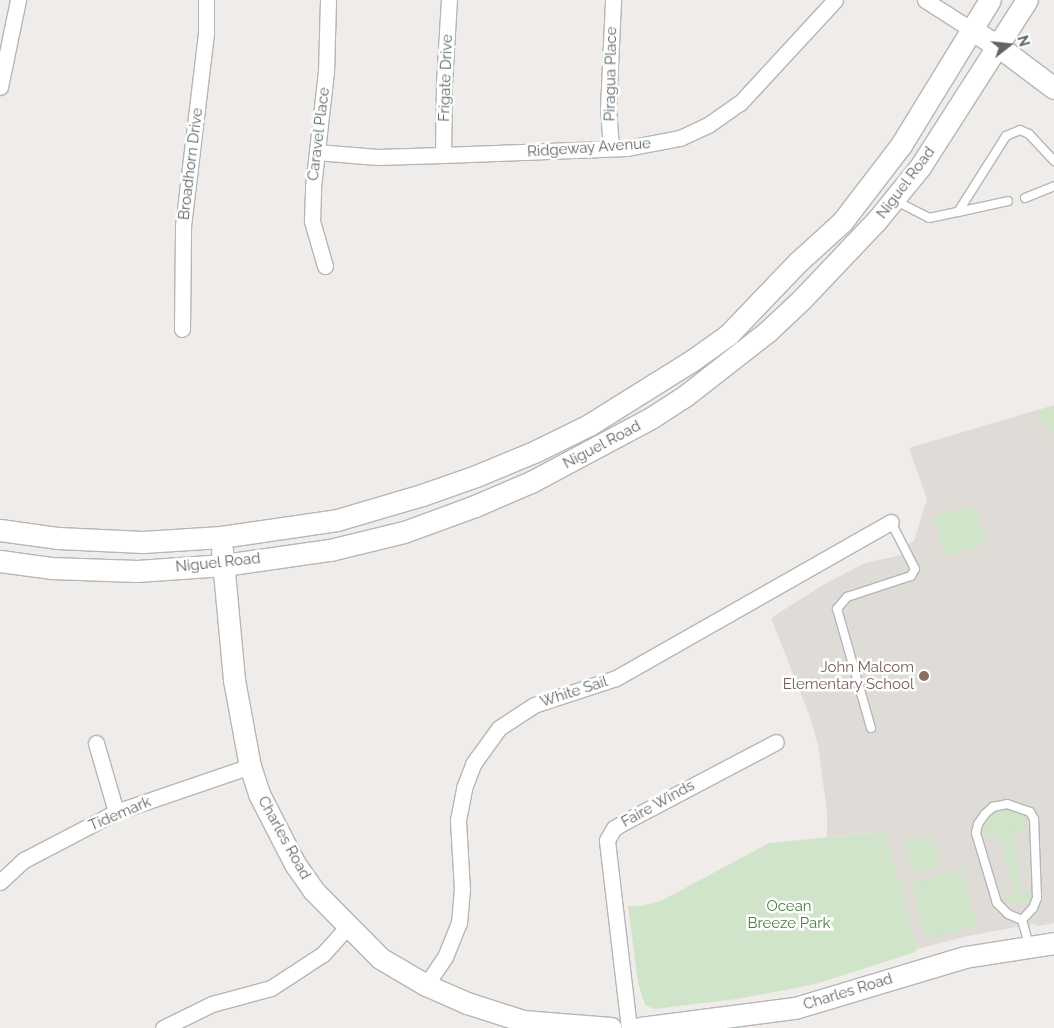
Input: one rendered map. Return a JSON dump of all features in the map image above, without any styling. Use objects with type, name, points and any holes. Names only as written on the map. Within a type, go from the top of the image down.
[{"type":"main road","name":"Niguel Road","points":[[0,530],[58,538],[143,542],[221,537],[337,520],[422,495],[476,476],[534,452],[589,425],[690,362],[728,335],[798,262],[842,222],[901,145],[990,0]]},
{"type":"main road","name":"Niguel Road","points":[[0,561],[51,568],[137,572],[224,564],[330,550],[404,532],[475,506],[531,482],[651,418],[686,396],[767,332],[809,292],[878,220],[920,167],[1027,0]]},
{"type":"main road","points":[[972,30],[998,46],[1054,88]]},
{"type":"main road","name":"Charles Road","points":[[221,537],[234,680],[250,766],[259,794],[295,864],[314,891],[380,958],[426,985],[522,1025],[611,1028]]},
{"type":"main road","name":"Charles Road","points":[[640,1028],[795,1008],[965,957],[1054,942]]},
{"type":"street","points":[[0,87],[18,0]]},
{"type":"street","name":"Broadhorn Drive","points":[[182,329],[183,226],[206,34],[206,0]]},
{"type":"street","name":"Caravel Place","points":[[324,266],[312,221],[326,72],[328,0]]},
{"type":"street","name":"Frigate Drive","points":[[443,155],[444,83],[450,0]]},
{"type":"street","name":"Piragua Place","points":[[612,148],[608,108],[613,0]]},
{"type":"street","name":"Ridgeway Avenue","points":[[318,152],[377,157],[443,155],[612,148],[650,145],[680,138],[727,113],[751,92],[834,0]]},
{"type":"street","points":[[924,0],[972,30]]},
{"type":"street","name":"White Sail","points":[[426,985],[445,957],[459,923],[462,890],[458,820],[464,788],[473,764],[499,728],[534,705],[616,678],[891,522]]},
{"type":"street","name":"Faire Winds","points":[[629,1028],[607,840],[614,828],[776,742]]},
{"type":"street","points":[[96,743],[116,812]]},
{"type":"street","name":"Tidemark","points":[[0,882],[24,860],[116,812],[250,766]]},
{"type":"street","points":[[163,1028],[212,1004],[271,988],[323,954],[348,926]]},
{"type":"lane","points":[[958,212],[1006,136],[1011,132],[1020,130],[1029,134],[1054,160]]},
{"type":"lane","points":[[1026,198],[1054,186]]},
{"type":"lane","points":[[894,200],[928,218],[1008,201]]},
{"type":"lane","points":[[871,728],[837,609],[847,597],[911,576],[915,569],[891,522]]},
{"type":"lane","points":[[1022,920],[1008,914],[997,903],[976,833],[978,824],[984,814],[993,807],[1007,804],[1030,812],[1034,818],[1037,898],[1022,920],[1029,947]]},
{"type":"shaded area","name":"John Malcom Elementary School","points":[[1054,405],[1054,923],[1039,926],[1032,924],[968,936],[917,949],[901,885],[883,832],[827,837],[827,812],[818,745],[810,717],[771,618],[823,585],[865,563],[902,555],[899,549],[914,541],[927,499],[909,448]]},
{"type":"green space","points":[[1054,407],[1054,437],[1049,423],[1039,425],[1036,412]]},
{"type":"green space","points":[[975,505],[987,543],[945,556],[933,517]]},
{"type":"green space","points":[[1012,809],[1023,817],[1027,828],[1027,831],[1014,832],[1020,892],[1029,891],[1033,897],[1031,900],[1005,904],[1003,899],[1015,893],[999,834],[986,837],[984,829],[987,819],[992,814],[999,810]]},
{"type":"green space","name":"Ocean Breeze Park","points":[[883,832],[901,885],[917,949],[915,952],[819,983],[791,989],[737,999],[654,1009],[645,1005],[638,983],[628,906],[641,906],[661,901],[769,843]]},
{"type":"green space","points":[[931,834],[941,866],[915,874],[905,842]]},
{"type":"green space","points":[[961,869],[977,926],[927,940],[911,883]]},
{"type":"place","name":"John Malcom Elementary School","points":[[924,676]]}]
